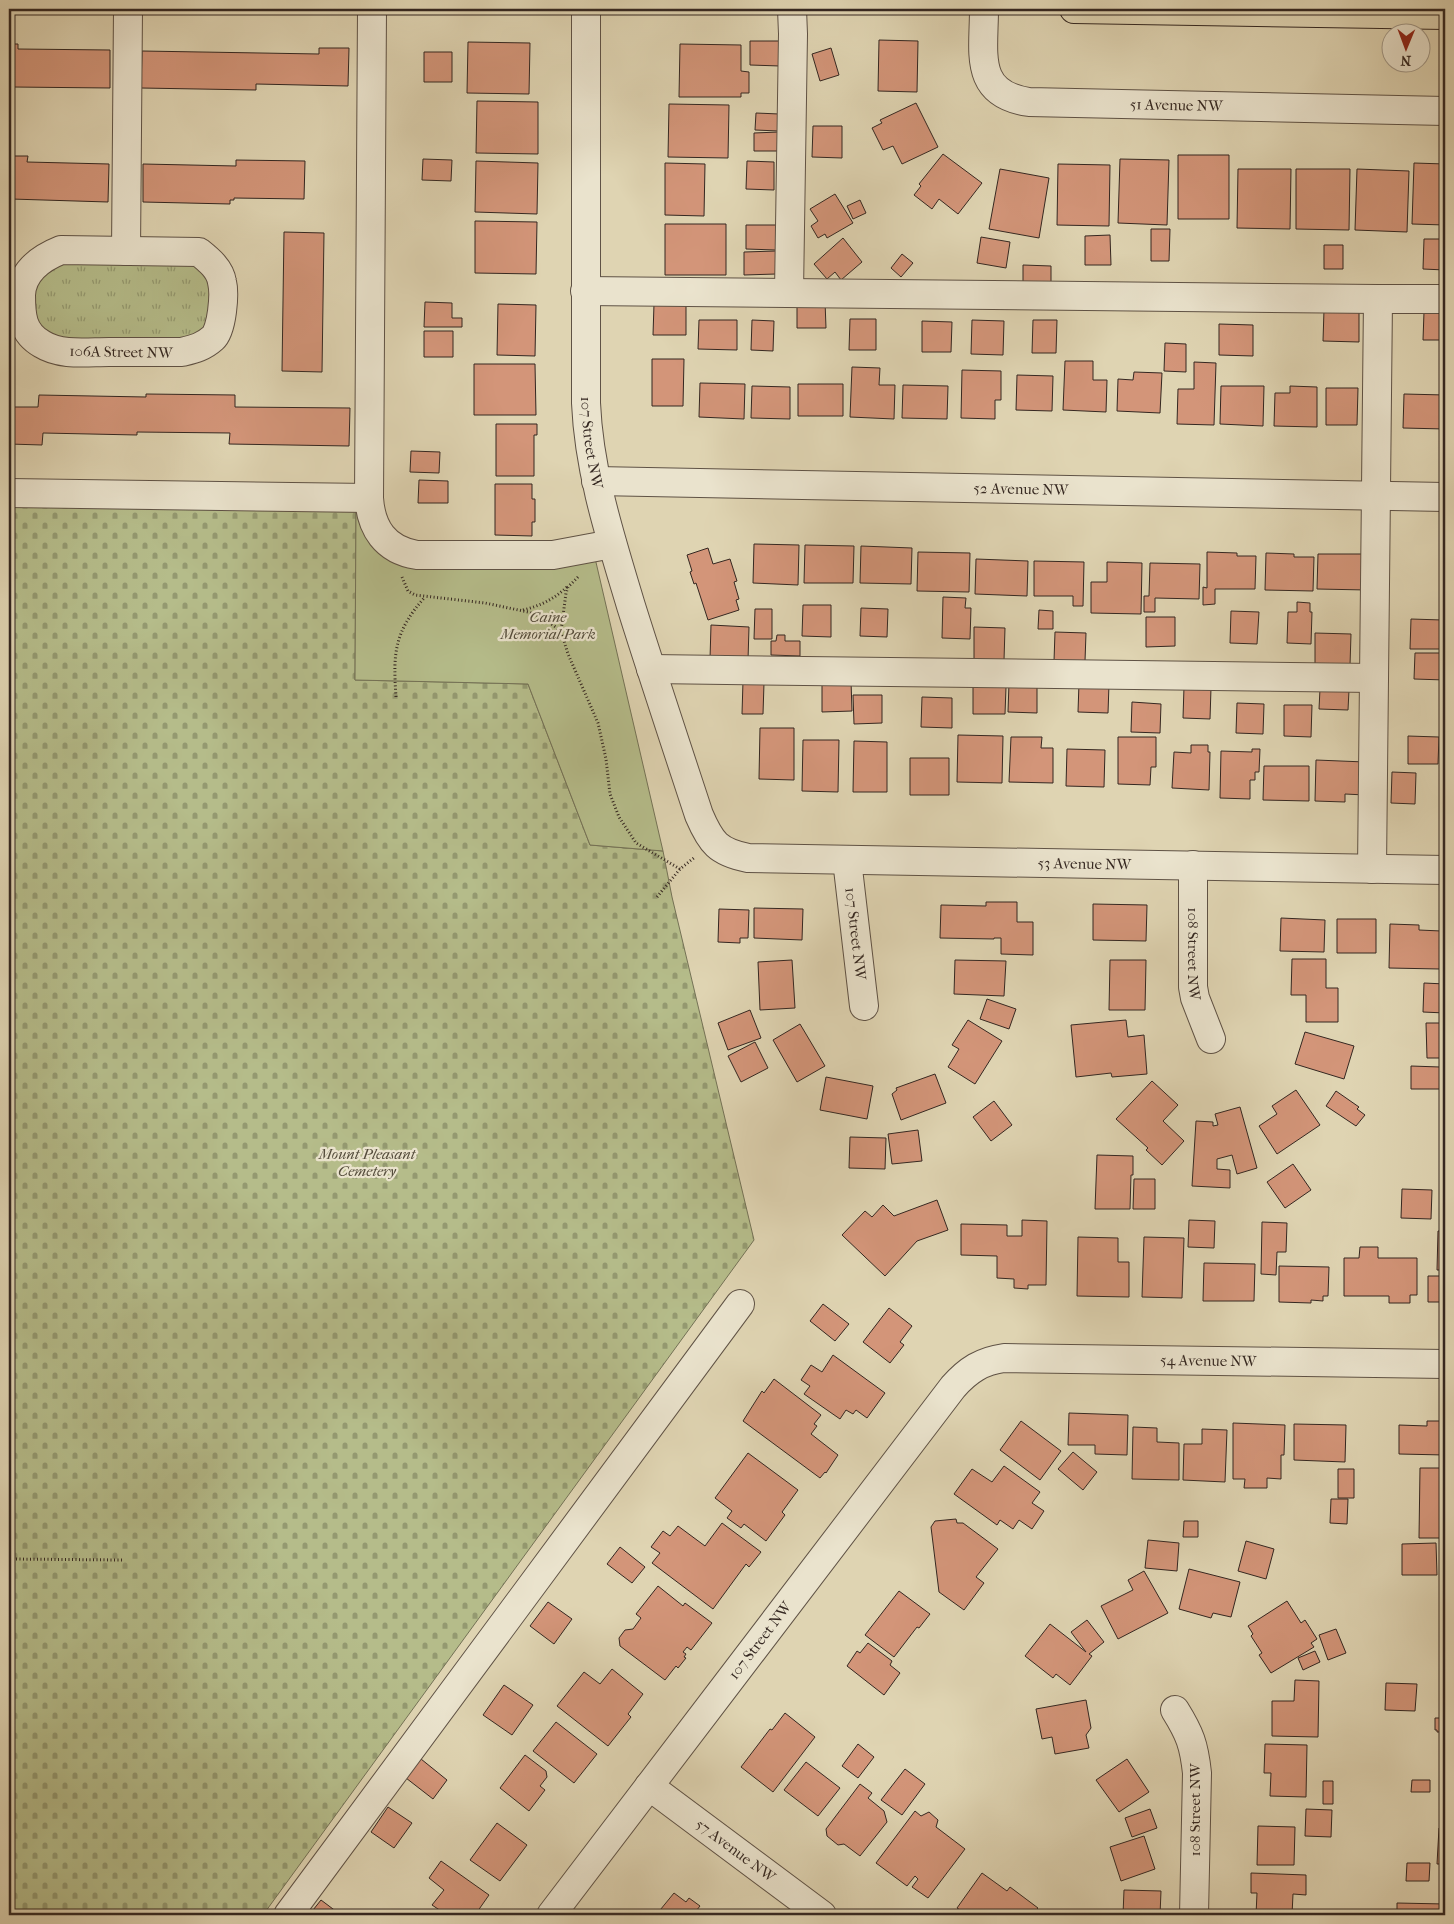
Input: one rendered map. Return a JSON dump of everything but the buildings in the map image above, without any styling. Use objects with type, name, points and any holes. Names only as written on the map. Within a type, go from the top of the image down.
[{"type":"main road","points":[[1074,9],[1338,11],[1445,15]]},
{"type":"street","points":[[126,251],[128,9]]},
{"type":"street","points":[[372,9],[369,498],[373,522],[379,533],[396,548],[407,554],[417,555],[553,555],[612,544]]},
{"type":"street","name":"107 Street NW","points":[[586,9],[585,290],[587,424],[596,481],[612,544],[699,815],[710,838],[724,852]]},
{"type":"street","points":[[788,292],[792,9]]},
{"type":"street","name":"51 Avenue NW","points":[[984,9],[984,62],[986,73],[995,89],[1015,100],[1029,102],[1445,111]]},
{"type":"street","name":"106A Street NW","points":[[61,250],[126,251],[199,252],[214,264],[222,282],[222,318],[214,337],[199,348],[182,352],[62,352],[41,344],[27,330],[21,317],[22,284],[32,268],[44,257],[61,250]]},
{"type":"street","points":[[585,290],[1445,299]]},
{"type":"street","points":[[1372,869],[1378,298]]},
{"type":"street","name":"52 Avenue NW","points":[[596,481],[1445,497]]},
{"type":"street","points":[[9,493],[369,498]]},
{"type":"street","points":[[651,669],[1374,678]]},
{"type":"street","name":"53 Avenue NW","points":[[724,852],[748,858],[1445,870]]},
{"type":"street","name":"107 Street NW","points":[[847,860],[864,1006]]},
{"type":"street","name":"108 Street NW","points":[[1193,866],[1193,987],[1195,998],[1212,1039]]},
{"type":"street","points":[[288,1915],[740,1304]]},
{"type":"street","name":"54 Avenue NW","points":[[972,1368],[992,1360],[1004,1358],[1445,1364]]},
{"type":"street","name":"107 Street NW","points":[[550,1915],[953,1387],[972,1368]]},
{"type":"street","name":"108 Street NW","points":[[1175,1710],[1188,1730],[1195,1754],[1197,1773],[1194,1915]]},
{"type":"street","name":"57 Avenue NW","points":[[649,1786],[822,1915]]},
{"type":"path","points":[[396,548],[404,584],[408,591],[426,597],[485,603],[522,611],[542,617],[561,631]]},
{"type":"path","points":[[522,611],[558,596],[580,575]]},
{"type":"path","points":[[568,587],[561,631],[568,654],[598,723],[606,759],[610,794],[619,817],[636,843],[680,869]]},
{"type":"path","points":[[396,697],[394,662],[397,640],[402,629],[426,597]]},
{"type":"path","points":[[657,898],[680,869],[699,855],[724,852]]},
{"type":"path","points":[[9,1559],[122,1560]]},
{"type":"green space","points":[[63,261],[195,263],[204,271],[211,285],[210,316],[205,329],[194,338],[64,340],[47,334],[36,324],[33,288],[41,275]]},
{"type":"green space","name":"Mount Pleasant Cemetery","points":[[9,506],[356,510],[355,680],[528,684],[590,845],[663,851],[672,897],[754,1240],[263,1915],[9,1915]]},
{"type":"green space","name":"Caine Memorial Park","points":[[356,510],[382,547],[595,558],[663,851],[590,845],[528,684],[355,680]]}]
